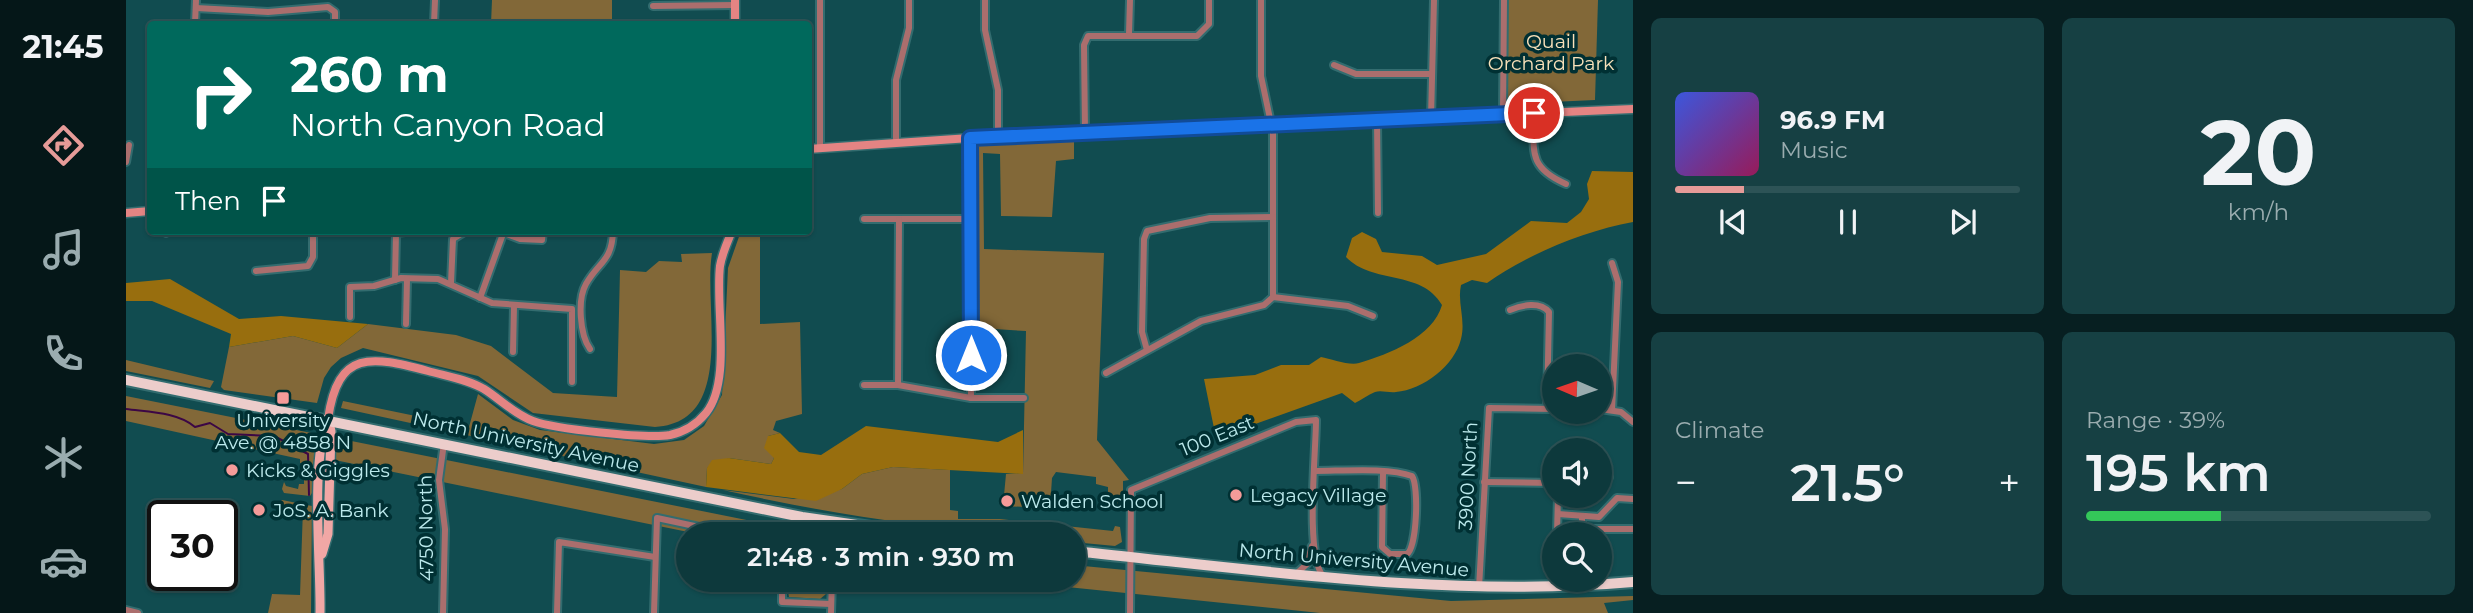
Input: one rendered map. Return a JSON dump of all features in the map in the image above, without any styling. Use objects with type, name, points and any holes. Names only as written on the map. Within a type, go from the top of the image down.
[{"type":"highway","name":"North University Avenue","points":[[126,380],[444,443],[806,522]]},
{"type":"highway","name":"North University Avenue","points":[[1086,552],[1324,578],[1479,588],[1542,584]]},
{"type":"highway","name":"North University Avenue","points":[[1612,582],[1633,582]]},
{"type":"main road","points":[[735,3],[735,21]]},
{"type":"main road","points":[[812,149],[998,136],[1633,109]]},
{"type":"main road","points":[[126,213],[147,211]]},
{"type":"main road","points":[[320,613],[321,556],[318,532],[322,439],[333,391],[341,375],[355,364],[374,359],[478,386],[521,416],[543,424],[662,436],[685,430],[701,418],[711,405],[717,388],[720,267],[731,235]]},
{"type":"street","points":[[434,21],[435,0]]},
{"type":"street","points":[[820,0],[820,148]]},
{"type":"street","points":[[896,141],[896,80],[909,28],[909,0]]},
{"type":"street","points":[[985,0],[985,30],[998,90],[998,136]]},
{"type":"street","points":[[1129,0],[1129,34]]},
{"type":"street","points":[[1085,133],[1086,39],[1094,34],[1196,36],[1205,32],[1209,24],[1209,0]]},
{"type":"street","points":[[1106,373],[1201,321],[1264,305],[1273,297],[1270,125],[1261,76],[1261,0]]},
{"type":"street","points":[[1431,118],[1434,0]]},
{"type":"street","points":[[1503,114],[1504,0]]},
{"type":"street","points":[[653,6],[735,3]]},
{"type":"street","points":[[196,4],[268,12],[332,8],[334,21]]},
{"type":"street","points":[[1334,65],[1356,74],[1432,74]]},
{"type":"street","points":[[1534,113],[1534,150],[1541,170],[1566,184]]},
{"type":"street","points":[[1377,120],[1378,213]]},
{"type":"street","points":[[970,138],[971,398]]},
{"type":"street","points":[[126,162],[129,145]]},
{"type":"street","points":[[126,203],[126,213]]},
{"type":"street","points":[[1147,350],[1142,332],[1144,239],[1147,231],[1210,218],[1273,217]]},
{"type":"street","points":[[864,219],[971,219]]},
{"type":"street","points":[[898,385],[899,220]]},
{"type":"street","points":[[256,271],[305,267],[312,261],[313,235]]},
{"type":"street","points":[[395,280],[396,235]]},
{"type":"street","points":[[451,283],[453,239],[460,235]]},
{"type":"street","points":[[480,298],[503,235]]},
{"type":"street","points":[[511,235],[520,239],[542,240],[543,235]]},
{"type":"street","points":[[590,349],[582,328],[583,292],[586,284],[609,257],[612,235]]},
{"type":"street","points":[[1612,263],[1618,282],[1612,410],[1625,414],[1633,422]]},
{"type":"street","points":[[406,324],[407,279]]},
{"type":"street","points":[[350,317],[350,287],[374,286],[407,279],[438,279],[480,298],[514,306],[574,310],[572,382]]},
{"type":"street","points":[[1273,297],[1348,306],[1373,316]]},
{"type":"street","points":[[513,352],[514,306]]},
{"type":"street","points":[[1510,310],[1519,306],[1547,308],[1550,316],[1550,354]]},
{"type":"street","points":[[864,385],[898,385],[971,398],[1024,398]]},
{"type":"street","name":"3900 North","points":[[1479,588],[1489,408],[1542,408]]},
{"type":"street","name":"100 East","points":[[1131,557],[1131,490],[1284,426],[1317,420],[1315,471]]},
{"type":"street","name":"4750 North","points":[[443,613],[445,529],[439,480],[444,443]]},
{"type":"street","points":[[1324,578],[1315,564],[1313,544],[1315,471],[1383,473],[1413,477],[1416,485],[1414,547],[1410,553],[1398,555],[1386,553],[1381,544],[1383,473]]},
{"type":"street","points":[[1484,482],[1542,483]]},
{"type":"street","points":[[1558,514],[1602,516],[1617,498],[1633,499]]},
{"type":"street","points":[[1558,508],[1558,522]]},
{"type":"street","points":[[1582,516],[1582,522]]},
{"type":"street","points":[[654,613],[657,518],[676,522]]},
{"type":"street","points":[[1612,530],[1633,529]]},
{"type":"street","points":[[557,613],[559,542],[655,556]]},
{"type":"street","points":[[1295,575],[1307,564],[1313,544]]},
{"type":"street","points":[[1130,613],[1131,557]]},
{"type":"street","points":[[782,592],[782,602],[831,604]]},
{"type":"street","points":[[831,592],[833,613]]},
{"type":"street","points":[[126,611],[138,613]]},
{"type":"green space","points":[[492,0],[612,0],[612,21],[491,21]]},
{"type":"green space","name":"Quail Orchard Park","points":[[1505,0],[1598,0],[1595,100],[1505,104]]},
{"type":"green space","points":[[1074,141],[1074,159],[1056,161],[1052,217],[1001,216],[1000,154],[983,153],[984,249],[1104,253],[1097,440],[1129,480],[1123,481],[1123,503],[1108,506],[1108,487],[1096,484],[1096,477],[1056,472],[1052,478],[1050,508],[1003,506],[1006,474],[1023,473],[1026,331],[978,328],[975,145]]},
{"type":"green space","points":[[740,235],[760,235],[760,324],[800,322],[802,414],[776,421],[773,430],[780,433],[768,436],[774,458],[771,464],[729,458],[707,468],[706,487],[341,408],[343,401],[469,427],[478,394],[513,420],[540,430],[654,444],[684,440],[704,426],[722,395],[728,268]]},
{"type":"green space","points":[[712,253],[711,359],[707,385],[697,406],[681,420],[655,427],[533,413],[478,376],[363,348],[341,358],[331,367],[324,378],[317,403],[224,390],[221,387],[229,347],[293,336],[337,348],[368,324],[456,335],[491,346],[553,393],[617,397],[620,270],[646,272],[659,261],[682,262],[681,254]]},
{"type":"green space","points":[[126,360],[214,381],[210,388],[126,371]]},
{"type":"green space","points":[[126,396],[757,522],[676,522],[676,530],[315,456],[310,496],[284,493],[284,482],[286,486],[298,489],[299,484],[304,484],[304,464],[300,463],[300,459],[126,421]]},
{"type":"green space","points":[[893,467],[950,470],[950,510],[958,511],[958,519],[1028,522],[897,522],[723,490],[794,499],[842,489],[862,474]]},
{"type":"green space","points":[[282,500],[312,506],[311,613],[268,613],[272,594],[300,595],[303,508],[278,504]]},
{"type":"green space","points":[[1115,526],[1120,527],[1122,542],[1115,546],[1086,543],[1086,528],[1113,531]]},
{"type":"green space","points":[[1086,566],[1451,601],[1633,596],[1633,600],[1604,603],[1608,613],[1320,613],[1086,589]]},
{"type":"green space","points":[[788,592],[826,592],[820,599],[789,597]]},
{"type":"shaded area","points":[[1592,171],[1633,172],[1633,222],[1595,231],[1557,245],[1520,262],[1487,283],[1472,280],[1461,285],[1463,325],[1458,349],[1445,367],[1427,381],[1406,390],[1375,392],[1355,403],[1342,393],[1216,438],[1204,379],[1255,375],[1281,365],[1309,365],[1321,357],[1359,363],[1408,343],[1420,335],[1437,316],[1442,305],[1422,286],[1369,271],[1346,257],[1352,238],[1362,232],[1376,239],[1382,252],[1422,256],[1437,265],[1486,254],[1531,221],[1567,223],[1581,212],[1589,199],[1587,184]]},
{"type":"shaded area","points":[[170,279],[239,319],[281,316],[368,324],[337,348],[293,336],[229,347],[231,334],[152,301],[126,301],[126,283]]},
{"type":"shaded area","points":[[866,426],[998,442],[1023,430],[1023,474],[893,467],[862,474],[842,489],[816,501],[706,487],[707,468],[712,460],[729,458],[771,464],[774,458],[764,448],[768,436],[780,433],[799,452],[821,455]]},
{"type":"waterway","points":[[126,409],[180,418],[195,427],[210,423],[228,434],[274,436],[308,454],[309,495]]},
{"type":"place","name":"University Ave. @ 4858 N","points":[[283,398]]},
{"type":"place","name":"Kicks & Giggles","points":[[232,470]]},
{"type":"place","name":"Legacy Village","points":[[1236,495]]},
{"type":"place","name":"Walden School","points":[[1007,501]]},
{"type":"place","name":"JoS. A. Bank","points":[[259,510]]},
{"type":"route","points":[[971,355],[970,138],[1534,113]]}]
